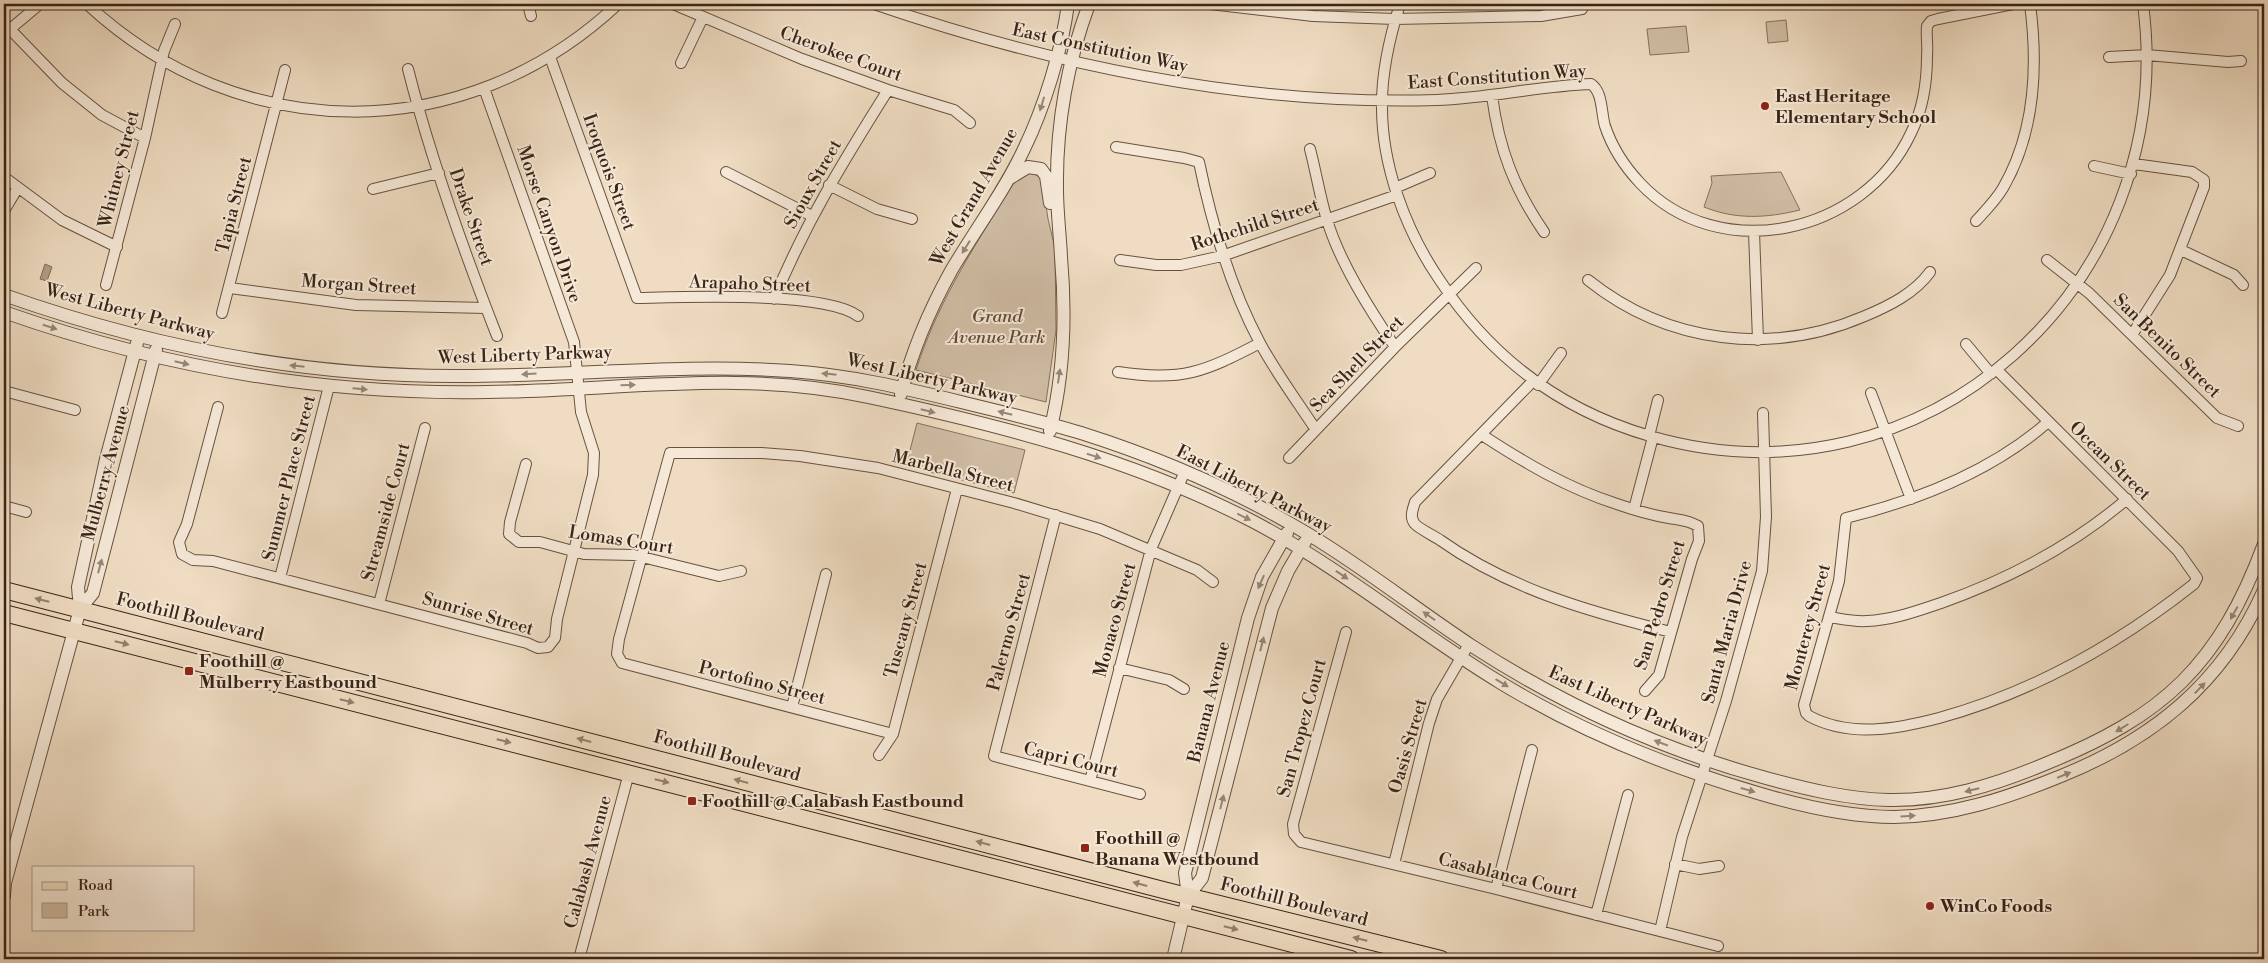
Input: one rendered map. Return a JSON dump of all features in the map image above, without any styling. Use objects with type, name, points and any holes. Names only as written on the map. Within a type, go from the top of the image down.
[{"type":"main road","name":"Foothill Boulevard","points":[[4,590],[1188,896],[1441,959]]},
{"type":"main road","points":[[4,613],[1351,959]]},
{"type":"street","points":[[40,4],[6,27],[62,83],[102,115],[145,138]]},
{"type":"street","points":[[87,4],[108,23],[163,61],[211,85],[244,97],[276,105],[336,112],[382,111],[418,107],[484,88],[550,57],[618,4]]},
{"type":"street","points":[[528,4],[531,16]]},
{"type":"street","name":"Cherokee Court","points":[[672,4],[802,59],[888,90],[954,110],[970,124]]},
{"type":"street","name":"East Constitution Way","points":[[874,4],[994,42],[1126,73],[1205,87],[1294,97],[1436,100],[1492,96],[1591,84],[1596,87],[1599,93],[1605,126],[1618,155],[1641,184],[1654,196],[1672,209],[1702,223],[1727,229],[1754,232],[1781,229],[1815,220],[1842,208],[1870,188],[1897,157],[1911,134],[1920,112],[1927,76],[1927,26],[1931,21],[1938,19],[2013,4]]},
{"type":"street","name":"West Grand Avenue","points":[[898,404],[924,327],[940,292],[1008,179],[1037,119],[1056,57],[1068,4]]},
{"type":"street","points":[[1048,441],[1061,365],[1063,317],[1057,150],[1066,80],[1089,4]]},
{"type":"street","points":[[1210,4],[1313,16],[1395,19],[1541,16],[1582,8]]},
{"type":"street","points":[[1400,4],[1384,70],[1383,128],[1396,191],[1428,264],[1449,295],[1488,341],[1535,383],[1605,421],[1651,437],[1720,450],[1765,452],[1827,445],[1886,430],[1942,405],[1994,372],[2041,330],[2078,283],[2112,224],[2132,169],[2145,104],[2148,56],[2144,4]]},
{"type":"street","points":[[1976,221],[2002,189],[2011,172],[2024,132],[2031,96],[2034,62],[2030,4]]},
{"type":"street","points":[[681,63],[703,18]]},
{"type":"street","name":"Whitney Street","points":[[106,285],[145,138],[164,51],[175,24]]},
{"type":"street","points":[[2109,57],[2148,56],[2228,62],[2241,61]]},
{"type":"street","name":"Iroquois Street","points":[[550,57],[638,298]]},
{"type":"street","name":"Drake Street","points":[[408,69],[439,173],[497,336]]},
{"type":"street","name":"Tapia Street","points":[[222,313],[285,70]]},
{"type":"street","name":"Morse Canyon Drive","points":[[484,88],[574,342],[578,371]]},
{"type":"street","name":"Sioux Street","points":[[774,299],[812,216],[888,90]]},
{"type":"street","points":[[1492,96],[1497,132],[1510,173],[1528,208],[1544,232]]},
{"type":"street","points":[[1116,147],[1199,162],[1222,256],[1260,343],[1316,430]]},
{"type":"street","points":[[1310,149],[1327,220],[1368,306],[1395,348]]},
{"type":"street","points":[[2094,166],[2192,172],[2204,180],[2203,194],[2181,250],[2161,290],[2132,335]]},
{"type":"street","points":[[1008,179],[1028,167],[1041,170],[1046,176],[1050,204],[1058,215]]},
{"type":"street","points":[[726,172],[812,216]]},
{"type":"street","points":[[374,189],[439,173]]},
{"type":"street","name":"Rothchild Street","points":[[1120,260],[1156,265],[1181,265],[1222,256],[1327,220],[1396,191],[1430,173]]},
{"type":"street","points":[[4,177],[17,189],[62,220],[116,247]]},
{"type":"street","points":[[829,185],[877,209],[912,219]]},
{"type":"street","points":[[4,211],[17,189]]},
{"type":"street","points":[[1754,232],[1758,340]]},
{"type":"street","points":[[2181,250],[2234,275],[2243,285]]},
{"type":"street","name":"San Benito Street","points":[[2047,260],[2078,283],[2217,418],[2238,426]]},
{"type":"street","name":"Sea Shell Street","points":[[1289,458],[1395,348],[1476,268]]},
{"type":"street","points":[[1588,280],[1607,295],[1630,309],[1666,325],[1707,335],[1758,340],[1800,336],[1851,322],[1904,296],[1923,282],[1930,272]]},
{"type":"street","name":"Morgan Street","points":[[230,288],[356,305],[486,308]]},
{"type":"street","name":"West Liberty Parkway","points":[[4,295],[158,341],[287,365],[375,374],[480,376],[685,368],[755,368],[833,374],[902,388],[1052,425]]},
{"type":"street","name":"Arapaho Street","points":[[638,298],[774,299],[840,307],[858,316]]},
{"type":"street","name":"West Liberty Parkway","points":[[4,312],[154,356],[262,378],[329,386],[442,393],[533,391],[675,384],[810,387],[898,404],[1048,441]]},
{"type":"street","name":"Mulberry Avenue","points":[[4,896],[5,883],[80,609],[77,589],[106,459],[139,336]]},
{"type":"street","name":"Mulberry Avenue","points":[[80,609],[93,593],[158,341]]},
{"type":"street","points":[[1118,372],[1168,377],[1194,373],[1218,365],[1260,343]]},
{"type":"street","name":"Ocean Street","points":[[1806,713],[1814,719],[1839,726],[1860,730],[1880,730],[1934,719],[1985,704],[2044,680],[2108,645],[2168,605],[2194,584],[2197,578],[2182,555],[2048,422],[1966,344]]},
{"type":"street","points":[[1561,353],[1535,383],[1415,502],[1411,515],[1415,524],[1464,557],[1499,576],[1582,609],[1671,632]]},
{"type":"street","name":"Sunrise Street","points":[[218,407],[187,524],[179,542],[182,554],[194,560],[213,561],[280,578],[527,643],[538,648],[548,647],[554,638],[593,476],[594,453],[581,412],[578,371]]},
{"type":"street","name":"Summer Place Street","points":[[280,578],[329,386]]},
{"type":"street","points":[[4,391],[75,410]]},
{"type":"street","points":[[1871,393],[1911,499],[1946,485],[1995,460],[2020,444],[2048,422]]},
{"type":"street","points":[[1482,435],[1535,470],[1573,488],[1634,509],[1658,400]]},
{"type":"street","name":"Santa Maria Drive","points":[[1660,932],[1675,864],[1726,702],[1762,570],[1766,526],[1763,413]]},
{"type":"street","name":"East Liberty Parkway","points":[[1052,425],[1125,447],[1185,471],[1292,524],[1354,563],[1469,644],[1542,688],[1586,710],[1655,741],[1707,760],[1836,795],[1887,800],[1929,798],[1956,794],[2002,782],[2093,744],[2119,731],[2157,704],[2208,653],[2260,572],[2263,550]]},
{"type":"street","name":"Streamside Court","points":[[379,604],[425,428]]},
{"type":"street","name":"East Liberty Parkway","points":[[1048,441],[1132,468],[1178,486],[1208,499],[1283,538],[1502,684],[1577,724],[1702,776],[1802,805],[1870,816],[1897,817],[1932,814],[1967,808],[1999,799],[2093,762],[2134,741],[2167,717],[2197,690],[2228,655],[2249,622],[2264,590]]},
{"type":"street","name":"Marbella Street","points":[[642,557],[670,453],[761,453],[839,461],[878,468],[1056,515],[1100,529],[1151,550],[1197,570],[1213,582]]},
{"type":"street","name":"Lomas Court","points":[[526,464],[510,522],[509,534],[519,542],[540,542],[584,554],[620,553],[719,576],[741,571]]},
{"type":"street","name":"Monaco Street","points":[[1090,781],[1151,550],[1185,471]]},
{"type":"street","name":"Tuscany Street","points":[[879,756],[893,734],[958,489]]},
{"type":"street","name":"Monterey Street","points":[[1806,713],[1804,705],[1830,617],[1842,565],[1846,518],[1911,499]]},
{"type":"street","points":[[1830,617],[1858,622],[1890,618],[1982,588],[2024,568],[2057,549],[2101,520],[2126,499]]},
{"type":"street","points":[[4,506],[26,512]]},
{"type":"street","name":"San Pedro Street","points":[[1634,509],[1668,518],[1689,520],[1698,526],[1699,541],[1692,559],[1659,675],[1645,691]]},
{"type":"street","name":"Palermo Street","points":[[994,756],[1056,515]]},
{"type":"street","name":"Banana Avenue","points":[[1173,959],[1188,896],[1185,871],[1248,618],[1262,577],[1292,524]]},
{"type":"street","name":"Banana Avenue","points":[[1188,896],[1202,878],[1272,608],[1288,571],[1310,534]]},
{"type":"street","name":"Portofino Street","points":[[642,557],[619,639],[617,654],[622,663],[893,734]]},
{"type":"street","points":[[792,708],[826,574]]},
{"type":"street","name":"San Tropez Court","points":[[1294,834],[1293,824],[1346,632]]},
{"type":"street","name":"Oasis Street","points":[[1394,864],[1428,723],[1437,699],[1469,644]]},
{"type":"street","points":[[1119,668],[1169,680],[1184,689]]},
{"type":"street","points":[[1496,889],[1532,750]]},
{"type":"street","name":"Capri Court","points":[[994,756],[1140,794]]},
{"type":"street","name":"Calabash Avenue","points":[[579,959],[629,773]]},
{"type":"street","points":[[1596,915],[1628,795]]},
{"type":"street","name":"Casablanca Court","points":[[1294,834],[1301,842],[1496,889],[1718,946]]},
{"type":"street","points":[[1675,864],[1699,869],[1719,866]]},
{"type":"green space","points":[[1786,20],[1788,41],[1768,43],[1766,22]]},
{"type":"green space","points":[[1686,26],[1689,52],[1650,55],[1647,29]]},
{"type":"green space","points":[[1781,172],[1800,210],[1776,215],[1740,216],[1704,207],[1712,183],[1711,176]]},
{"type":"green space","name":"Grand Avenue Park","points":[[1033,173],[1042,179],[1048,219],[1055,248],[1056,330],[1046,402],[916,370],[936,318],[974,247],[1017,178],[1022,174]]},
{"type":"green space","points":[[917,423],[1025,450],[1014,493],[906,466]]},
{"type":"shaded area","points":[[45,264],[52,267],[47,281],[40,279]]},
{"type":"place","name":"East Heritage Elementary School","points":[[1765,106]]},
{"type":"place","name":"Foothill @ Mulberry Eastbound","points":[[189,671]]},
{"type":"place","name":"Foothill @ Calabash Eastbound","points":[[692,801]]},
{"type":"place","name":"Foothill @ Banana Westbound","points":[[1085,848]]},
{"type":"place","name":"WinCo Foods","points":[[1930,906]]}]
